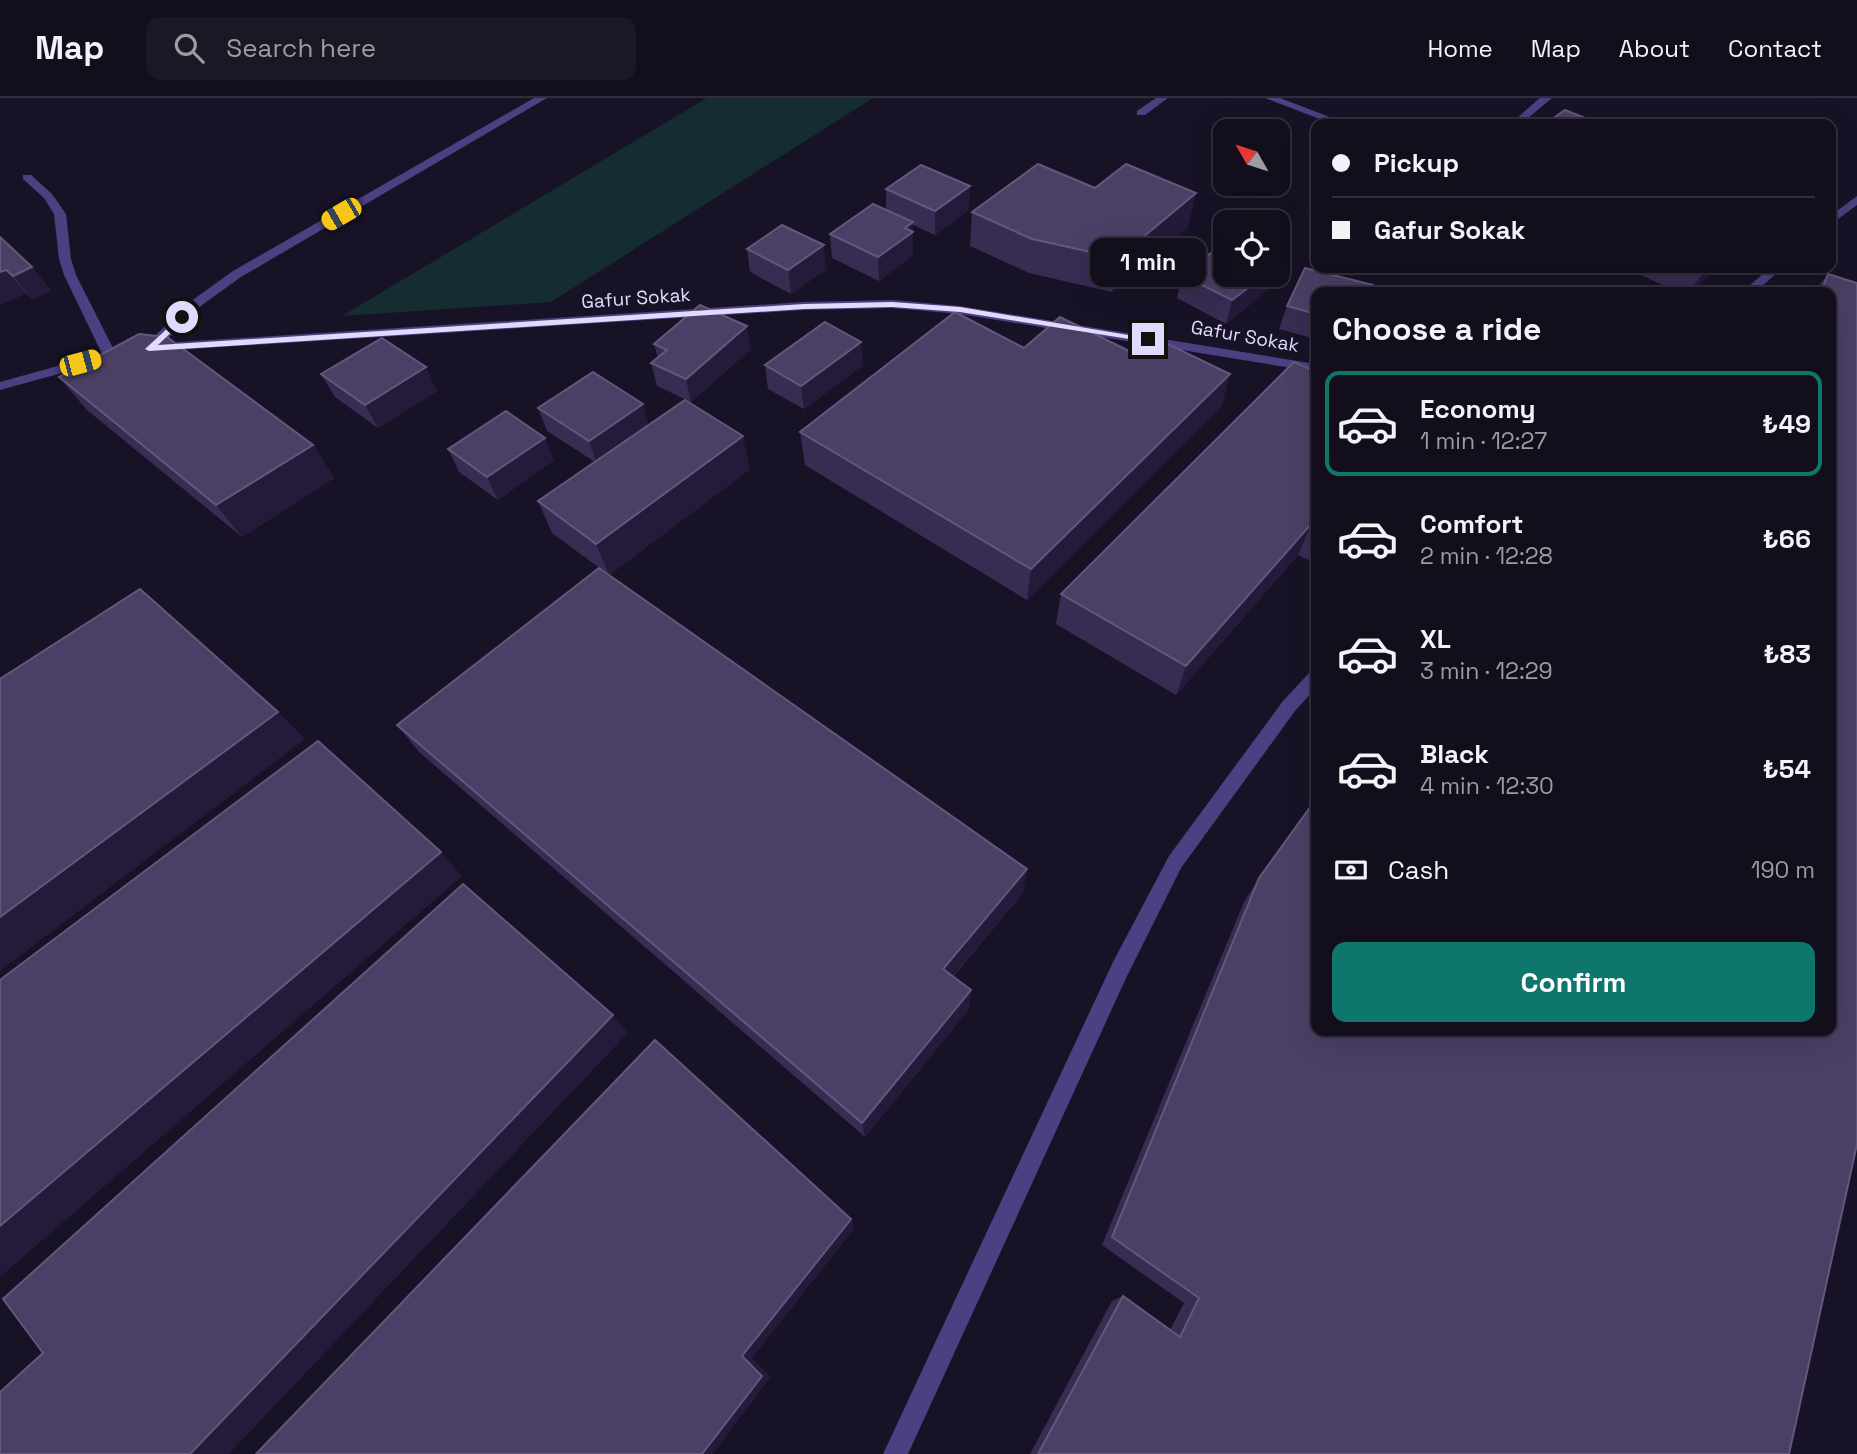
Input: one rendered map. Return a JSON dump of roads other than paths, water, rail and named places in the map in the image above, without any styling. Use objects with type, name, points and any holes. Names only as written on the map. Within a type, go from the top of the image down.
[{"type":"street","points":[[27,177],[48,196],[60,214],[65,259],[70,275],[130,352],[237,274],[542,98]]},
{"type":"street","points":[[1141,113],[1163,98]]},
{"type":"street","points":[[1270,98],[1329,119]]},
{"type":"street","points":[[1521,119],[1547,98]]},
{"type":"street","points":[[1836,217],[1857,200]]},
{"type":"street","points":[[1754,287],[1771,273]]},
{"type":"street","name":"Gafur Sokak","points":[[0,386],[130,352],[804,306],[892,304],[1028,319],[1311,367]]},
{"type":"street","points":[[895,1454],[1120,969],[1175,862],[1229,785],[1289,706],[1311,682]]}]
